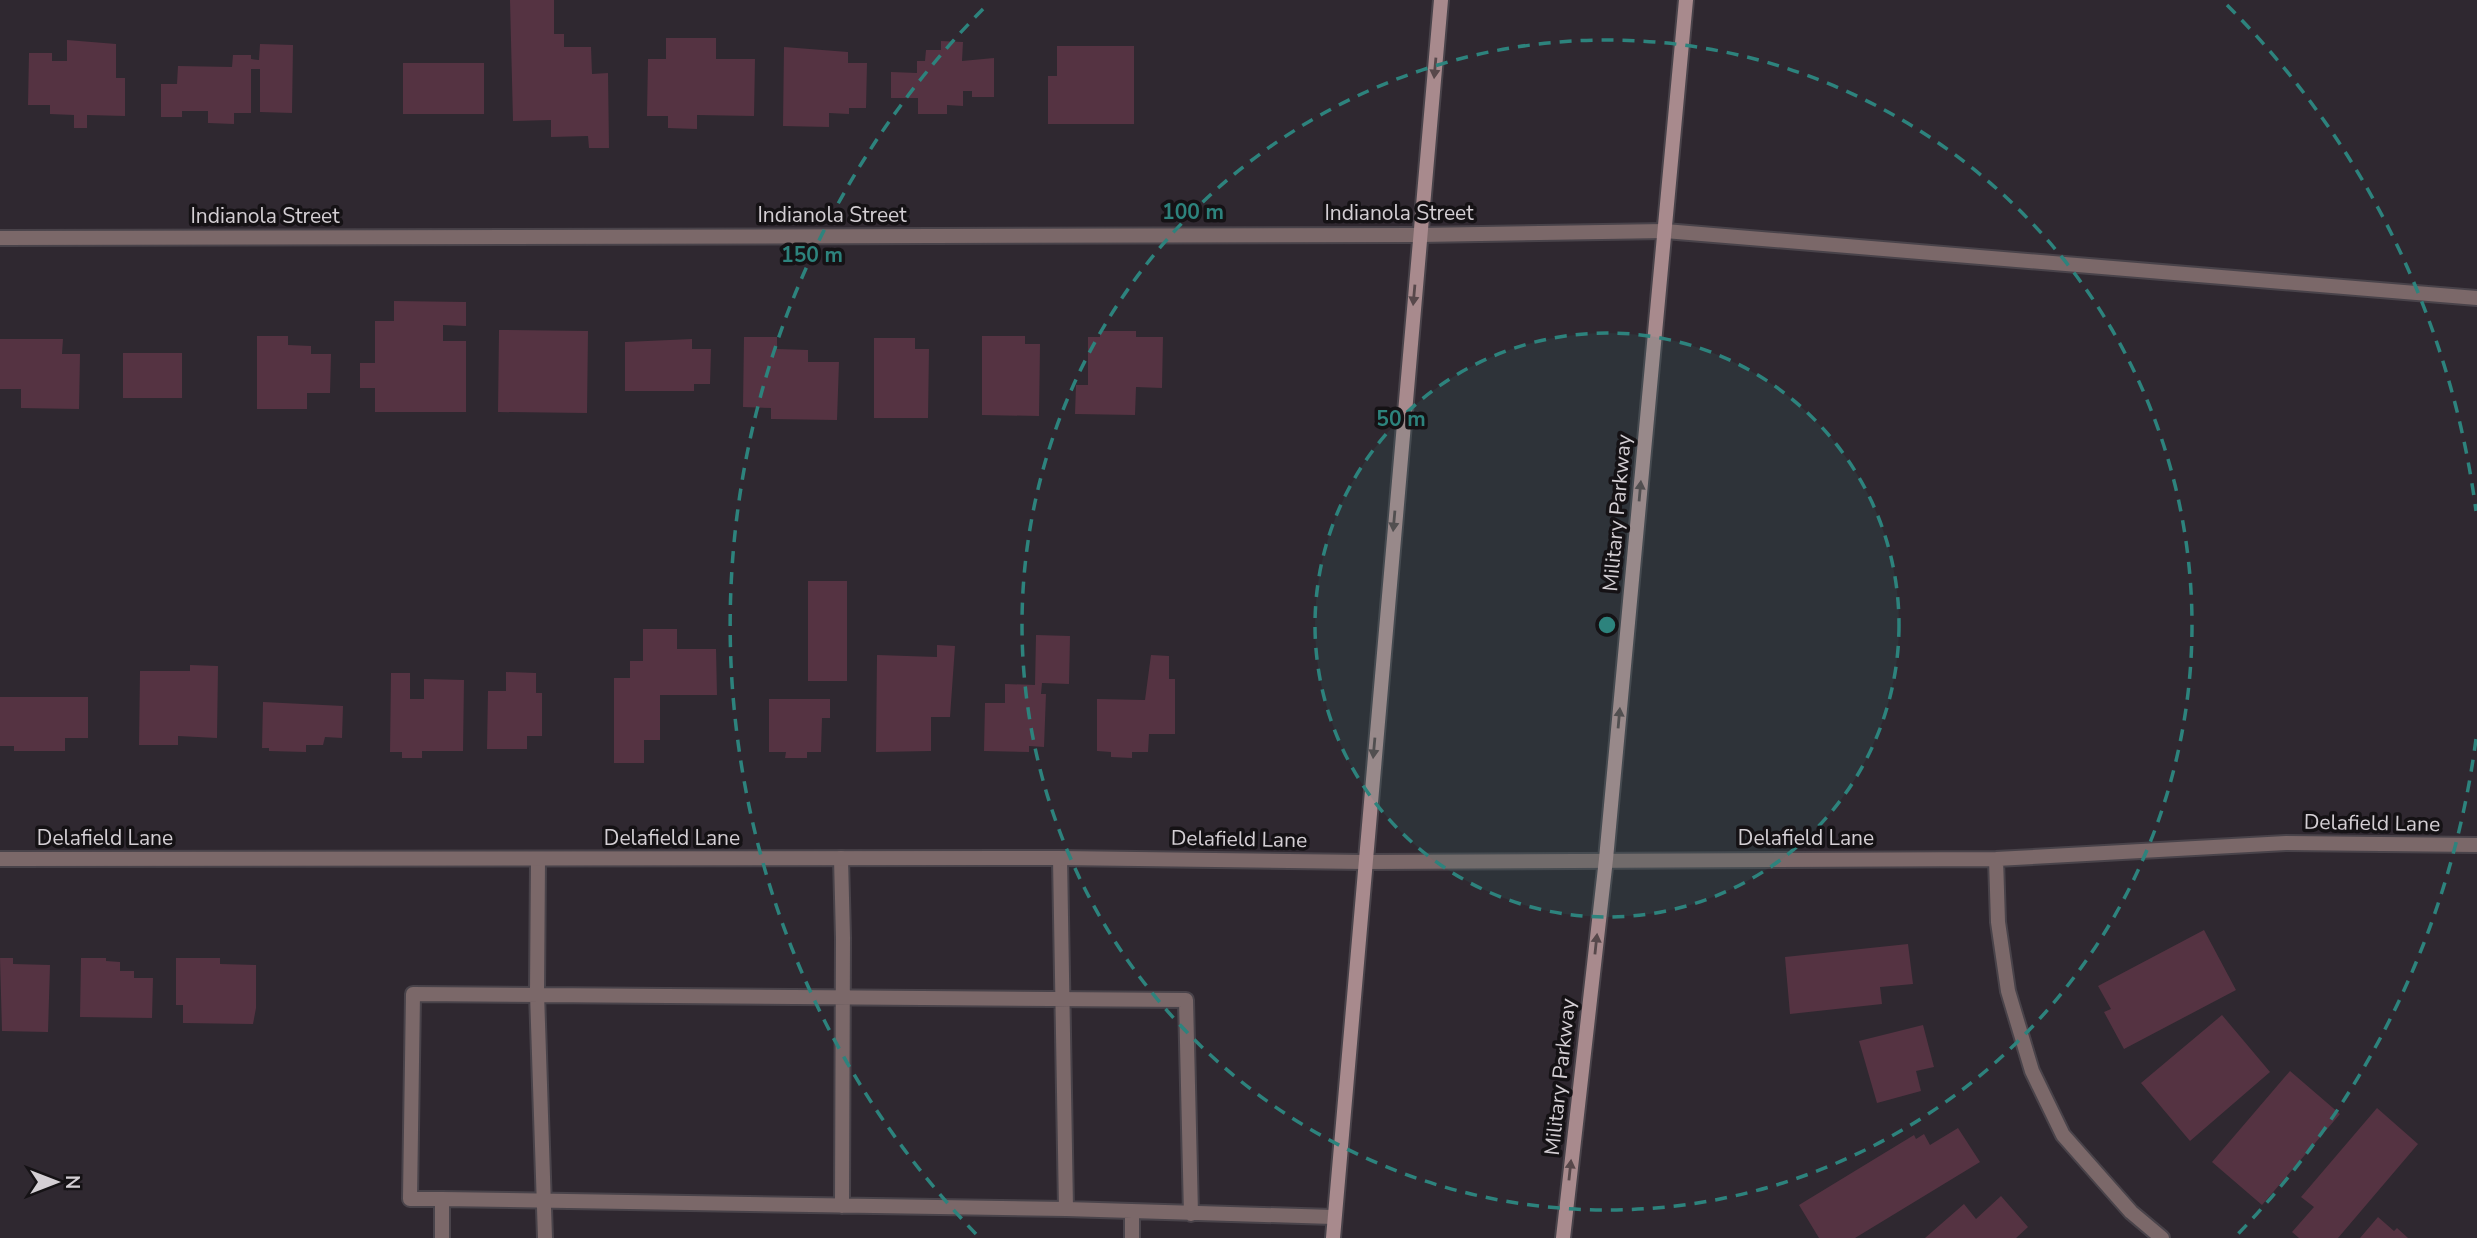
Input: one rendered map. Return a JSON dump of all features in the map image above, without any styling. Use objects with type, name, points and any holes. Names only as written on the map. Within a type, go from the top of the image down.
[{"type":"main road","points":[[1333,1238],[1441,0]]},
{"type":"main road","name":"Military Parkway","points":[[1563,1238],[1606,859],[1686,0]]},
{"type":"street","name":"Indianola Street","points":[[0,238],[1420,235],[1665,232],[2477,298]]},
{"type":"street","name":"Delafield Lane","points":[[0,859],[1060,858],[1364,862],[1996,859],[2286,843],[2477,845]]},
{"type":"street","points":[[841,858],[842,1206]]},
{"type":"street","points":[[1060,858],[1066,1209]]},
{"type":"street","points":[[1996,859],[1998,922],[2008,991],[2032,1071],[2063,1135],[2132,1212],[2162,1238]]},
{"type":"street","points":[[538,860],[537,993],[545,1238]]},
{"type":"street","points":[[1191,1214],[1186,1000],[413,994],[410,1199],[1066,1209],[1191,1214],[1333,1217]]},
{"type":"street","points":[[442,1199],[442,1238]]},
{"type":"street","points":[[1132,1211],[1132,1238]]},
{"type":"building","points":[[510,0],[554,0],[554,34],[564,34],[564,47],[591,47],[592,74],[608,73],[609,148],[589,148],[588,136],[551,137],[551,120],[513,121]]},
{"type":"building","points":[[666,38],[716,38],[716,59],[755,59],[754,116],[697,115],[697,129],[668,128],[668,116],[647,116],[648,59],[666,59]]},
{"type":"building","points":[[67,40],[116,44],[116,78],[125,78],[125,116],[87,115],[87,128],[74,128],[74,115],[50,114],[50,105],[28,105],[29,53],[52,53],[52,61],[67,61]]},
{"type":"building","points":[[941,41],[963,42],[962,61],[994,58],[994,97],[972,97],[972,91],[963,91],[963,106],[947,105],[947,114],[918,114],[918,98],[891,98],[891,72],[917,73],[917,61],[925,61],[926,50],[941,50]]},
{"type":"building","points":[[260,44],[293,45],[292,113],[260,112],[260,69],[251,69],[251,113],[234,113],[234,124],[208,123],[208,111],[182,111],[182,117],[161,117],[161,84],[177,84],[178,66],[232,67],[233,55],[251,55],[251,59],[259,60]]},
{"type":"building","points":[[1057,46],[1134,46],[1134,124],[1048,124],[1048,76],[1057,76]]},
{"type":"building","points":[[784,47],[848,52],[848,63],[867,63],[866,108],[849,108],[849,114],[829,113],[829,127],[783,126]]},
{"type":"building","points":[[403,63],[484,63],[484,114],[403,114]]},
{"type":"building","points":[[394,301],[466,302],[466,326],[443,325],[443,341],[466,341],[466,412],[375,412],[375,388],[360,388],[360,363],[375,363],[375,321],[394,321]]},
{"type":"building","points":[[499,330],[588,331],[587,413],[498,412]]},
{"type":"building","points":[[1100,331],[1136,331],[1136,337],[1163,337],[1162,388],[1136,387],[1135,415],[1075,414],[1076,385],[1088,385],[1088,337],[1100,337]]},
{"type":"building","points":[[257,336],[288,336],[288,345],[311,346],[311,354],[331,354],[330,393],[307,393],[307,409],[257,409]]},
{"type":"building","points":[[982,336],[1025,336],[1025,344],[1040,344],[1039,416],[982,415]]},
{"type":"building","points":[[744,337],[777,337],[777,349],[808,350],[808,362],[839,362],[837,420],[771,419],[771,408],[743,407]]},
{"type":"building","points":[[874,338],[915,338],[915,349],[929,349],[928,418],[874,418]]},
{"type":"building","points":[[0,339],[63,339],[62,354],[80,354],[79,409],[21,408],[21,389],[0,389]]},
{"type":"building","points":[[692,339],[692,349],[711,349],[710,384],[694,384],[694,391],[625,391],[625,342]]},
{"type":"building","points":[[123,353],[182,353],[182,398],[123,398]]},
{"type":"building","points":[[808,581],[847,581],[847,681],[808,681]]},
{"type":"building","points":[[643,629],[677,629],[677,649],[716,649],[717,695],[660,695],[660,740],[644,740],[644,763],[614,763],[614,678],[630,678],[630,661],[643,661]]},
{"type":"building","points":[[1036,635],[1070,636],[1069,684],[1042,683],[1041,694],[1046,694],[1044,747],[1029,746],[1029,752],[984,751],[985,703],[1005,703],[1005,684],[1035,685]]},
{"type":"building","points":[[937,645],[955,646],[950,717],[931,717],[931,751],[876,752],[877,655],[937,657]]},
{"type":"building","points":[[1151,655],[1169,656],[1169,679],[1175,679],[1175,734],[1149,734],[1148,752],[1132,752],[1132,758],[1111,757],[1111,752],[1097,751],[1097,699],[1145,700]]},
{"type":"building","points":[[190,665],[218,666],[217,738],[178,736],[178,745],[139,745],[140,671],[190,671]]},
{"type":"building","points":[[506,672],[536,673],[536,693],[542,693],[542,736],[527,736],[527,749],[487,749],[488,691],[506,691]]},
{"type":"building","points":[[391,673],[410,673],[410,699],[424,699],[424,679],[464,680],[463,751],[422,751],[422,758],[402,758],[402,752],[390,752]]},
{"type":"building","points":[[0,697],[88,697],[88,738],[65,738],[65,751],[14,751],[14,746],[0,746]]},
{"type":"building","points":[[769,699],[830,699],[830,718],[822,718],[821,752],[807,752],[807,758],[785,758],[786,752],[769,752]]},
{"type":"building","points":[[263,702],[343,706],[342,738],[325,737],[323,745],[306,745],[306,752],[269,751],[269,748],[262,748]]},
{"type":"building","points":[[2204,930],[2236,990],[2124,1049],[2104,1012],[2111,1009],[2098,986]]},
{"type":"building","points":[[1908,944],[1913,984],[1880,987],[1882,1004],[1790,1014],[1785,957]]},
{"type":"building","points":[[0,958],[13,958],[13,964],[50,965],[48,1032],[2,1031]]},
{"type":"building","points":[[81,958],[106,958],[106,961],[120,962],[120,971],[134,971],[134,978],[153,978],[152,1018],[80,1017]]},
{"type":"building","points":[[176,958],[220,958],[220,964],[256,965],[256,1008],[253,1024],[183,1023],[183,1005],[176,1005]]},
{"type":"building","points":[[2222,1015],[2270,1072],[2190,1141],[2141,1083]]},
{"type":"building","points":[[1923,1025],[1934,1067],[1916,1071],[1921,1091],[1877,1103],[1859,1041]]},
{"type":"building","points":[[2290,1071],[2340,1114],[2262,1205],[2212,1162]]},
{"type":"building","points":[[2377,1108],[2418,1144],[2338,1238],[2299,1238],[2292,1232],[2314,1207],[2301,1197]]},
{"type":"building","points":[[1958,1128],[1980,1162],[1855,1238],[1819,1238],[1799,1205],[1914,1135],[1916,1139],[1924,1134],[1930,1145]]},
{"type":"building","points":[[2001,1196],[2028,1227],[2016,1238],[1925,1238],[1964,1204],[1976,1219]]},
{"type":"building","points":[[2378,1217],[2394,1231],[2397,1228],[2408,1238],[2360,1238]]}]
